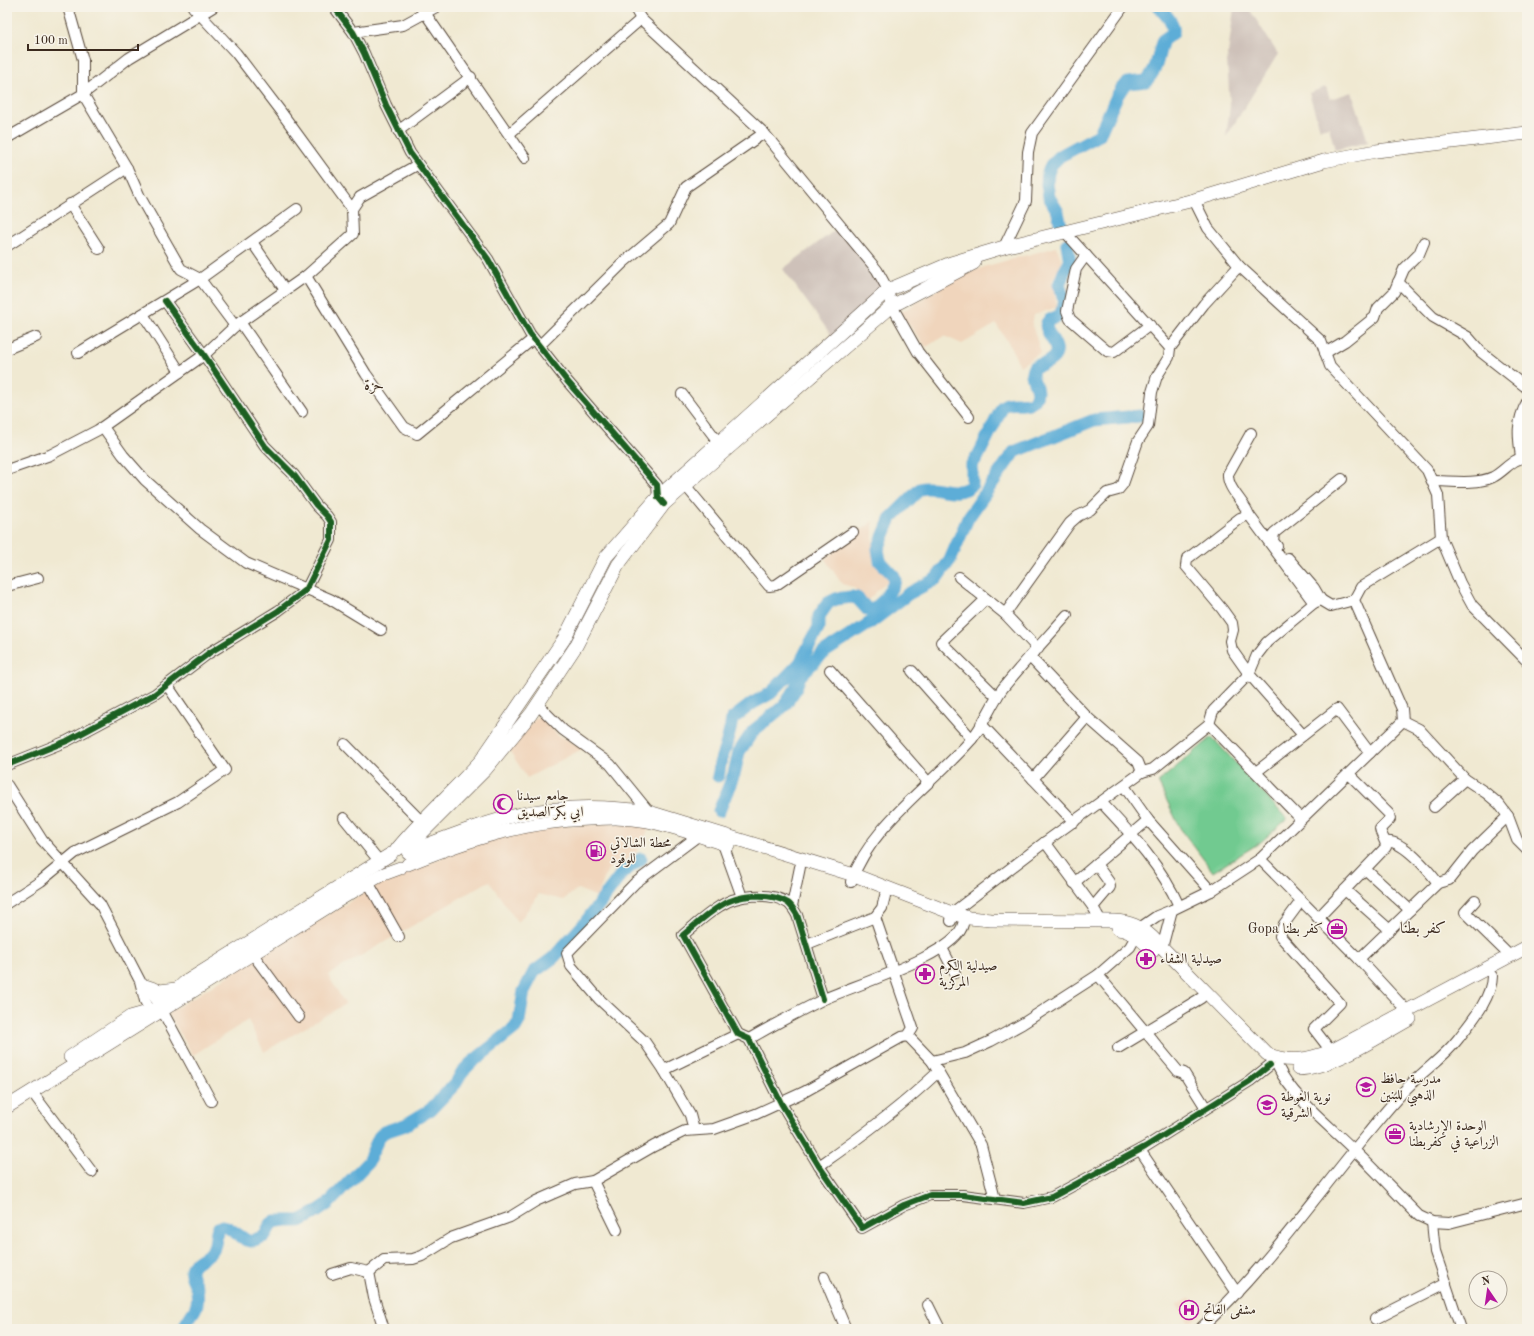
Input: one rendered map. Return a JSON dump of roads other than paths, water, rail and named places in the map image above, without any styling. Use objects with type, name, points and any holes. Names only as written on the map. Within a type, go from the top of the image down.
[{"type":"main road","points":[[398,857],[421,821],[467,777],[482,759],[564,639],[606,556],[665,494],[719,443],[888,290],[951,263],[1065,232],[1194,200],[1331,159],[1376,150],[1527,133]]},
{"type":"main road","points":[[7,1097],[117,1032],[156,1011],[368,882],[398,857],[484,770],[537,704],[576,646],[618,564],[665,494],[685,485],[892,306],[1004,248]]},
{"type":"main road","points":[[156,1011],[176,989],[398,857],[487,824],[522,814],[558,810],[622,808],[649,812],[853,879],[955,920],[1124,922],[1162,948],[1267,1054],[1286,1060],[1301,1060],[1331,1051],[1527,947]]},
{"type":"main road","points":[[398,857],[513,828],[558,820],[620,817],[647,821],[800,867],[853,879],[885,896],[955,920],[995,928],[1119,929],[1139,931],[1245,1043],[1274,1066],[1305,1068],[1335,1060],[1527,956]]},
{"type":"main road","points":[[142,983],[160,991],[176,989]]},
{"type":"main road","points":[[7,1108],[117,1032]]},
{"type":"street","points":[[68,7],[84,60],[83,94],[126,168],[140,197],[181,269],[200,279],[237,324],[302,412]]},
{"type":"street","points":[[7,138],[83,94],[129,58],[196,11],[212,7]]},
{"type":"street","points":[[334,7],[353,32],[364,53],[398,131],[417,164],[488,260],[536,342],[665,494]]},
{"type":"street","points":[[353,32],[403,25],[424,10],[436,7]]},
{"type":"street","points":[[634,7],[642,19],[764,133],[877,270],[888,290],[892,306],[918,352],[969,417]]},
{"type":"street","points":[[1004,248],[1026,201],[1028,152],[1032,133],[1123,7]]},
{"type":"street","points":[[424,10],[525,158]]},
{"type":"street","points":[[7,470],[50,456],[103,427],[204,355],[237,324],[306,276],[353,234],[352,209],[281,112],[236,54],[196,11]]},
{"type":"street","points":[[509,134],[642,19]]},
{"type":"street","points":[[398,131],[471,77]]},
{"type":"street","points":[[306,276],[366,374],[404,428],[417,434],[536,342],[623,263],[669,224],[686,187],[764,133]]},
{"type":"street","points":[[352,209],[360,197],[417,164]]},
{"type":"street","points":[[7,246],[126,168]]},
{"type":"street","points":[[1194,200],[1208,228],[1239,266],[1321,341],[1330,366],[1427,470],[1438,495],[1441,538],[1472,605],[1527,661]]},
{"type":"street","points":[[70,204],[99,249]]},
{"type":"street","points":[[78,353],[200,279],[297,209]]},
{"type":"street","points":[[1065,232],[1170,348]]},
{"type":"street","points":[[252,242],[285,290]]},
{"type":"street","points":[[1325,353],[1345,341],[1376,317],[1378,308],[1394,292],[1404,269],[1419,254],[1424,242]]},
{"type":"street","points":[[1086,255],[1076,269],[1067,311],[1070,319],[1107,351],[1114,352],[1150,325]]},
{"type":"street","points":[[1004,614],[1070,523],[1078,516],[1090,510],[1107,493],[1118,490],[1123,484],[1138,441],[1148,426],[1152,392],[1157,376],[1169,357],[1170,348],[1204,304],[1239,266]]},
{"type":"street","points":[[1398,282],[1433,317],[1468,336],[1480,352],[1527,388]]},
{"type":"street","points":[[7,765],[67,741],[141,701],[167,685],[209,653],[278,611],[306,590],[331,540],[331,522],[294,475],[265,446],[204,355],[165,301]]},
{"type":"street","points":[[142,314],[180,372]]},
{"type":"street","points":[[7,349],[36,337]]},
{"type":"street","points":[[682,394],[719,443]]},
{"type":"street","points":[[1433,481],[1479,481],[1493,477],[1524,457],[1517,432],[1522,410],[1527,402]]},
{"type":"street","points":[[103,427],[123,455],[145,480],[200,529],[246,563],[330,599],[381,630]]},
{"type":"street","points":[[1251,433],[1228,474],[1228,480],[1249,515],[1318,602],[1331,606],[1354,600],[1361,587],[1441,538]]},
{"type":"street","points":[[1318,602],[1314,588],[1273,541],[1272,537],[1274,533],[1342,479]]},
{"type":"street","points":[[685,485],[769,586],[776,585],[853,532]]},
{"type":"street","points":[[1249,515],[1240,518],[1187,559],[1186,566],[1222,608],[1232,623],[1233,630],[1230,641],[1232,650],[1248,674],[1303,736]]},
{"type":"street","points":[[959,577],[1004,614],[1038,649]]},
{"type":"street","points":[[7,586],[38,578]]},
{"type":"street","points":[[986,599],[941,642],[997,697]]},
{"type":"street","points":[[1354,600],[1402,708],[1403,722]]},
{"type":"street","points":[[749,1039],[823,999],[893,972],[942,948],[962,930],[955,920],[1045,842],[1142,772],[1153,769],[1209,724],[1214,711],[1248,674],[1257,655],[1267,642],[1318,602]]},
{"type":"street","points":[[853,879],[877,837],[928,782],[972,739],[997,697],[1066,615]]},
{"type":"street","points":[[1030,657],[1087,717],[1138,762],[1142,772]]},
{"type":"street","points":[[830,670],[928,782]]},
{"type":"street","points":[[912,671],[972,739]]},
{"type":"street","points":[[7,903],[41,881],[62,862],[103,838],[178,802],[225,770],[167,685]]},
{"type":"street","points":[[537,704],[563,730],[610,764],[649,812]]},
{"type":"street","points":[[1256,772],[1337,709],[1370,753]]},
{"type":"street","points":[[1033,778],[1087,717]]},
{"type":"street","points":[[932,1061],[965,1053],[1022,1024],[1098,975],[1130,947],[1139,931],[1157,916],[1211,891],[1260,859],[1403,722]]},
{"type":"street","points":[[1403,722],[1419,728],[1465,779],[1499,804],[1508,816],[1517,840],[1527,850]]},
{"type":"street","points":[[981,724],[1074,822]]},
{"type":"street","points":[[1209,724],[1301,819]]},
{"type":"street","points":[[345,744],[421,821]]},
{"type":"street","points":[[1318,918],[1386,847],[1386,842],[1380,829],[1390,819],[1389,814],[1349,774]]},
{"type":"street","points":[[1434,807],[1465,779]]},
{"type":"street","points":[[7,784],[42,840],[94,896],[102,908],[156,1011],[211,1101]]},
{"type":"street","points":[[1124,786],[1148,820],[1211,891]]},
{"type":"street","points":[[1101,802],[1131,834],[1157,866],[1171,888],[1175,908],[1162,948]]},
{"type":"street","points":[[1359,959],[1438,883],[1449,880],[1472,851],[1508,816]]},
{"type":"street","points":[[344,818],[398,857]]},
{"type":"street","points":[[1074,883],[1148,820]]},
{"type":"street","points":[[694,1130],[690,1116],[646,1042],[632,1028],[616,1017],[575,971],[571,966],[567,953],[635,883],[698,836]]},
{"type":"street","points":[[1386,842],[1392,841],[1400,845],[1432,875],[1438,883]]},
{"type":"street","points":[[1045,842],[1093,907],[1101,921]]},
{"type":"street","points":[[723,844],[742,897]]},
{"type":"street","points":[[1260,859],[1359,959],[1407,1011]]},
{"type":"street","points":[[1093,907],[1110,887],[1109,882],[1096,864]]},
{"type":"street","points":[[792,906],[800,867]]},
{"type":"street","points":[[1365,869],[1410,910]]},
{"type":"street","points":[[368,882],[398,937]]},
{"type":"street","points":[[1346,890],[1390,930]]},
{"type":"street","points":[[807,944],[874,917],[882,908],[885,896]]},
{"type":"street","points":[[823,999],[797,915],[792,906],[786,902],[770,897],[742,897],[720,905],[683,934],[738,1034],[749,1039],[781,1103],[819,1166],[862,1228],[904,1204],[930,1194],[964,1195],[1024,1203],[1052,1197],[1140,1150],[1274,1066],[1283,1079],[1323,1121],[1419,1216],[1432,1222],[1449,1223],[1527,1203]]},
{"type":"street","points":[[1301,901],[1284,924],[1280,936],[1340,1003],[1314,1029],[1331,1051]]},
{"type":"street","points":[[1475,901],[1465,912],[1510,956]]},
{"type":"street","points":[[369,1272],[384,1260],[409,1260],[422,1256],[451,1238],[510,1216],[536,1201],[575,1184],[593,1181],[654,1146],[686,1131],[714,1129],[732,1124],[781,1103],[902,1037],[908,1036],[913,1028],[874,917]]},
{"type":"street","points":[[942,948],[955,973]]},
{"type":"street","points":[[252,953],[299,1017]]},
{"type":"street","points":[[1098,975],[1178,1071],[1184,1073],[1206,1108]]},
{"type":"street","points":[[1200,1329],[1237,1293],[1282,1242],[1354,1150],[1402,1093],[1457,1040],[1488,994],[1492,983],[1492,976]]},
{"type":"street","points":[[1118,1048],[1201,998]]},
{"type":"street","points":[[664,1070],[738,1034]]},
{"type":"street","points":[[908,1036],[932,1061],[981,1145],[995,1199]]},
{"type":"street","points":[[819,1166],[862,1137],[901,1106],[938,1072]]},
{"type":"street","points":[[32,1092],[92,1172]]},
{"type":"street","points":[[1140,1150],[1237,1293]]},
{"type":"street","points":[[593,1181],[617,1230]]},
{"type":"street","points":[[1432,1222],[1435,1252],[1461,1329]]},
{"type":"street","points":[[332,1274],[351,1268],[369,1272]]},
{"type":"street","points":[[369,1272],[374,1298],[384,1329]]},
{"type":"street","points":[[824,1277],[846,1329]]},
{"type":"street","points":[[1375,1318],[1446,1283]]},
{"type":"street","points":[[928,1305],[940,1329]]},
{"type":"waterway","points":[[1061,227],[1058,212],[1049,197],[1047,184],[1048,173],[1051,165],[1060,156],[1099,135],[1122,88],[1128,83],[1146,81],[1150,76],[1156,66],[1163,40],[1173,33],[1171,22],[1159,7]]},
{"type":"waterway","points":[[718,776],[720,762],[728,740],[732,719],[753,703],[771,693],[800,663],[819,627],[819,616],[828,603],[836,599],[851,597],[857,598],[868,610],[873,610],[885,599],[895,581],[894,576],[880,561],[878,549],[891,518],[920,489],[933,488],[960,491],[972,485],[972,464],[978,456],[1003,406],[1012,403],[1029,403],[1033,402],[1035,399],[1037,391],[1032,371],[1034,367],[1046,363],[1054,357],[1056,350],[1047,331],[1046,325],[1050,320],[1060,316],[1065,302],[1059,285],[1070,262],[1067,244]]},
{"type":"waterway","points":[[719,811],[734,774],[739,752],[753,731],[784,706],[795,690],[800,676],[823,653],[867,625],[908,594],[936,579],[950,560],[968,518],[1014,452],[1094,420],[1140,416]]},
{"type":"waterway","points":[[184,1329],[186,1323],[196,1308],[198,1298],[191,1273],[192,1267],[196,1262],[211,1252],[215,1244],[218,1228],[222,1226],[227,1227],[246,1240],[251,1241],[265,1236],[271,1224],[275,1221],[300,1221],[328,1204],[368,1162],[379,1137],[384,1132],[405,1125],[430,1110],[456,1083],[462,1072],[471,1063],[515,1028],[519,1021],[524,991],[534,972],[553,958],[585,923],[623,872],[641,859]]},
{"type":"place","name":"جامع سيدنا ابي بكر الصديق","points":[[503,804]]},
{"type":"place","name":"محطة الشالاتي للوقود","points":[[596,851]]},
{"type":"place","name":"Gopa كفر بطنا","points":[[1337,929]]},
{"type":"place","name":"صيدلية الشفاء","points":[[1146,959]]},
{"type":"place","name":"صيدلية الكرم المركزية","points":[[925,974]]},
{"type":"place","name":"مدرسة حافظ الذهبي للبنين","points":[[1366,1087]]},
{"type":"place","name":"نوية الغوطة الشرقية","points":[[1267,1105]]},
{"type":"place","name":"الوحدة الإرشادية الزراعية في كفربطنا","points":[[1395,1134]]},
{"type":"place","name":"مشفى الفاتح","points":[[1189,1310]]},
{"type":"district","name":"حزة","points":[[374,386]]},
{"type":"district","name":"كفر بطنا","points":[[1423,929]]}]
